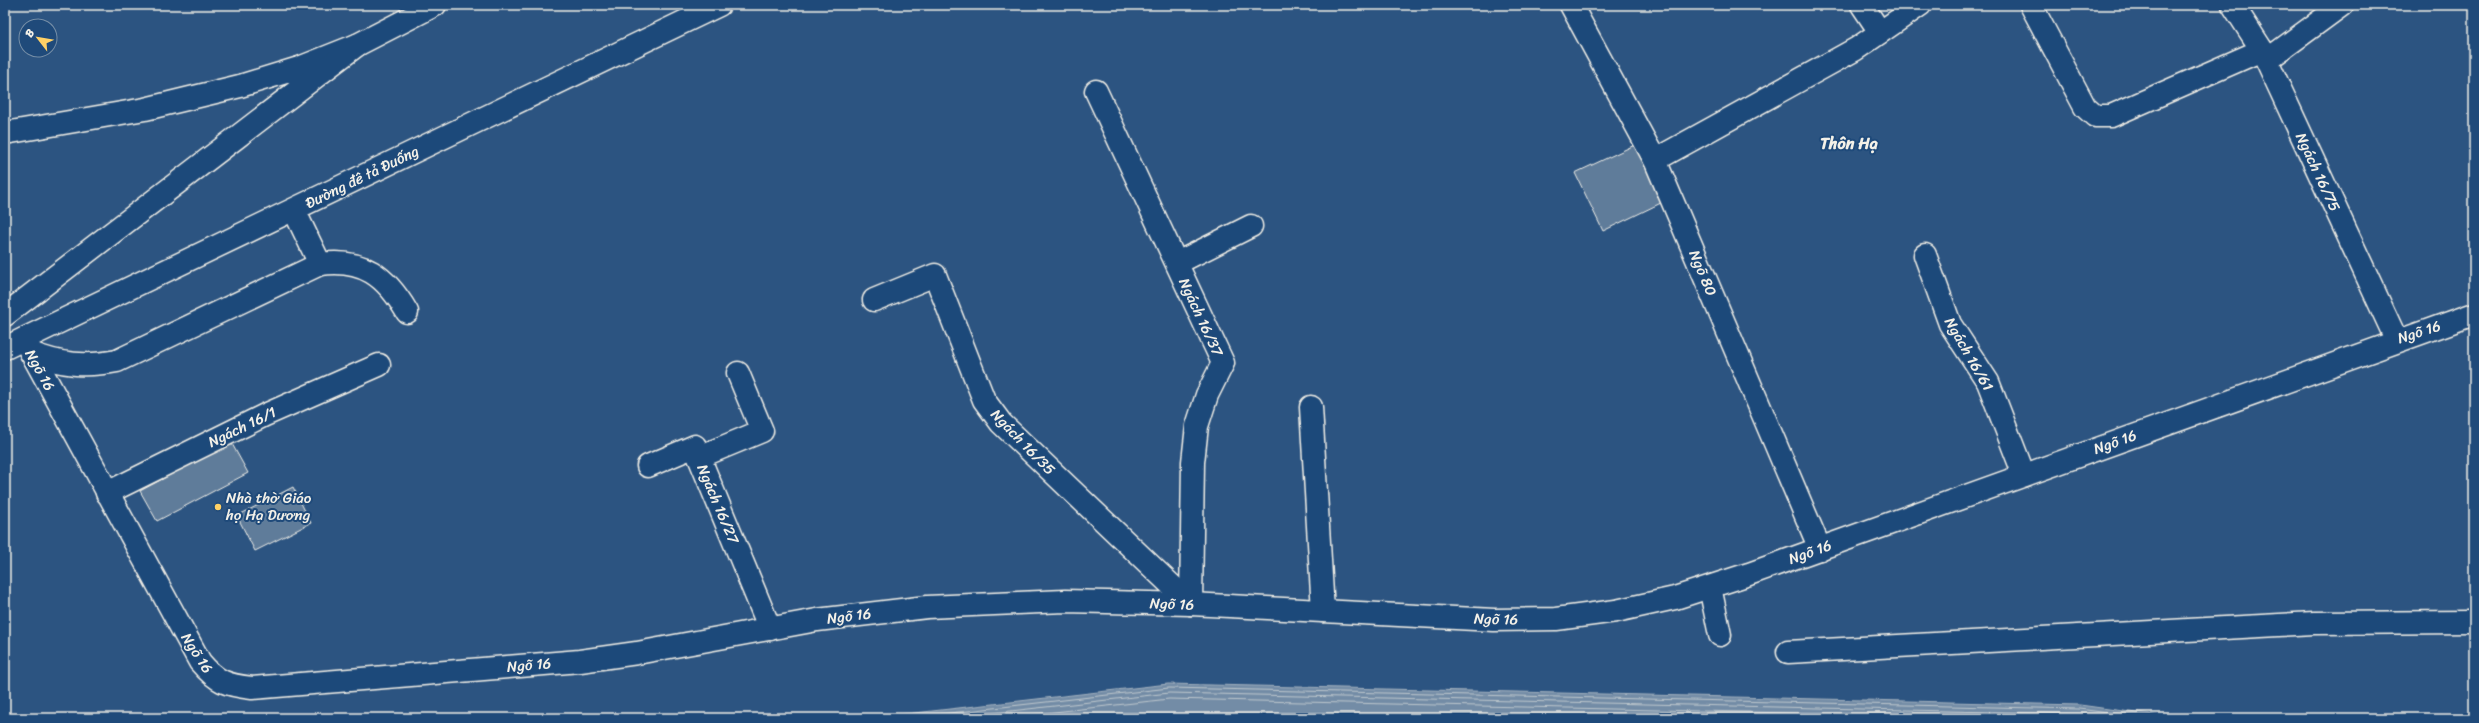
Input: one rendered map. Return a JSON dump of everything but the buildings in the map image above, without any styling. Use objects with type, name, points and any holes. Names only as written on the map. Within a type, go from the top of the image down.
[{"type":"street","points":[[5,133],[145,109],[240,86],[299,68],[357,45],[435,5]]},
{"type":"street","name":"Đường đê tả Đuống","points":[[20,347],[294,210],[719,5]]},
{"type":"street","name":"Ngõ 80","points":[[1571,5],[1655,160],[1820,549]]},
{"type":"street","points":[[1862,5],[1880,32]]},
{"type":"street","points":[[1655,160],[1856,49],[1920,5]]},
{"type":"street","points":[[2031,5],[2085,107],[2095,116],[2111,116],[2264,55],[2342,5]]},
{"type":"street","name":"Ngách 16/75","points":[[2233,5],[2264,55],[2397,342]]},
{"type":"street","points":[[5,314],[357,45]]},
{"type":"street","name":"Ngách 16/37","points":[[1096,91],[1222,363],[1207,395],[1197,426],[1193,462],[1191,604]]},
{"type":"street","points":[[294,210],[320,264]]},
{"type":"street","points":[[1177,264],[1251,226]]},
{"type":"street","name":"Ngách 16/61","points":[[1925,255],[1950,324],[1988,382],[2024,474]]},
{"type":"street","points":[[20,347],[51,361],[75,366],[95,365],[117,361],[320,264],[336,262],[354,264],[371,271],[386,281],[407,312]]},
{"type":"street","name":"Ngách 16/35","points":[[874,300],[935,275],[984,400],[1001,423],[1191,604]]},
{"type":"street","name":"Ngõ 16","points":[[20,347],[107,493],[200,662],[213,678],[231,686],[252,688],[580,660],[637,653],[817,620],[927,606],[1065,601],[1191,604],[1494,620],[1556,619],[1616,611],[1675,598],[1820,549],[2396,340],[2397,342],[2474,314]]},
{"type":"street","name":"Ngách 16/1","points":[[107,493],[265,415],[379,365]]},
{"type":"street","name":"Ngách 16/27","points":[[738,373],[762,431],[699,457],[770,629]]},
{"type":"street","points":[[1311,407],[1323,611]]},
{"type":"street","points":[[648,466],[695,446],[699,457]]},
{"type":"street","points":[[1710,587],[1720,634]]},
{"type":"street","points":[[1788,652],[2306,623],[2474,622]]},
{"type":"water","points":[[1168,684],[2080,705],[2173,718],[871,718]]},
{"type":"place","name":"Nhà thờ Giáo họ Hạ Dương","points":[[218,507]]},
{"type":"district","name":"Thôn Hạ","points":[[1849,143]]}]
